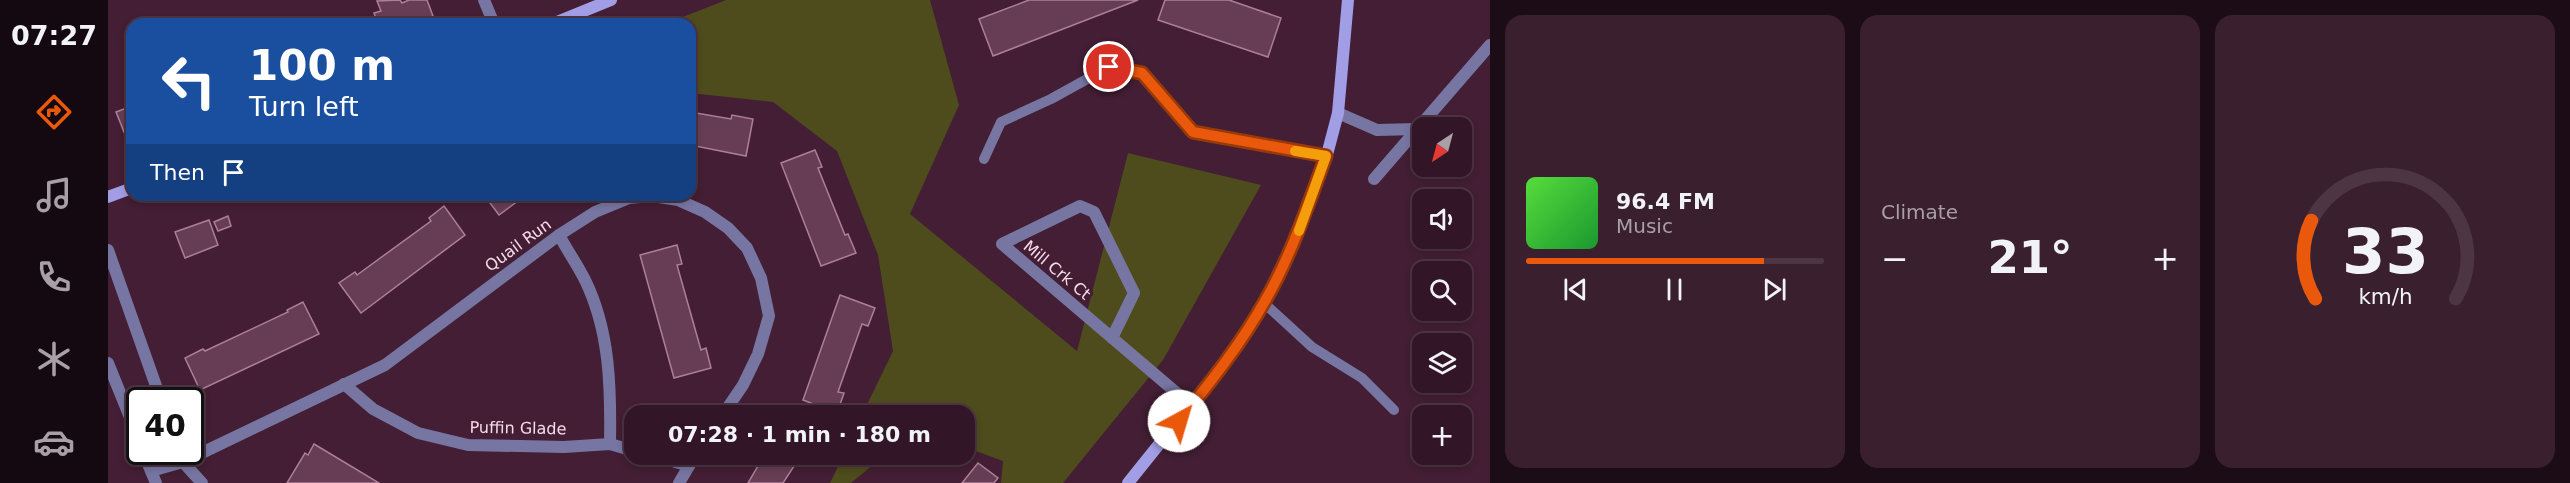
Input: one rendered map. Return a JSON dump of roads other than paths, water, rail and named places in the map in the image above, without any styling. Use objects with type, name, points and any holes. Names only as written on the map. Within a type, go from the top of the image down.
[{"type":"street","points":[[484,0],[492,18]]},
{"type":"street","points":[[567,18],[611,0]]},
{"type":"street","points":[[1128,483],[1233,352],[1264,303],[1300,228],[1326,156],[1338,113],[1347,0]]},
{"type":"street","points":[[1427,117],[1490,45]]},
{"type":"street","points":[[1338,113],[1377,130],[1412,129]]},
{"type":"street","points":[[1374,179],[1412,135]]},
{"type":"street","points":[[108,197],[126,190]]},
{"type":"street","name":"Quail Run","points":[[204,447],[385,365],[559,236],[595,212],[622,201]]},
{"type":"street","name":"Quail Run","points":[[680,201],[705,212],[728,228],[747,248],[761,278],[769,316],[758,354],[743,385],[729,405]]},
{"type":"street","name":"Mill Crk Ct","points":[[1112,338],[1134,293],[1094,212],[1080,206],[1002,244],[1061,295],[1192,406]]},
{"type":"street","points":[[559,236],[585,281],[604,336],[611,387],[610,444]]},
{"type":"street","points":[[108,250],[156,387]]},
{"type":"street","points":[[108,363],[126,407]]},
{"type":"street","name":"Puffin Glade","points":[[344,384],[373,409],[418,433],[468,445],[564,447],[610,444],[624,448]]},
{"type":"street","points":[[148,465],[156,483]]},
{"type":"street","name":"Quail Run","points":[[151,471],[164,465]]},
{"type":"street","points":[[187,465],[202,483]]},
{"type":"street","points":[[679,483],[688,466],[685,465]]},
{"type":"lane","points":[[984,159],[1000,122],[1051,99],[1109,67],[1142,73],[1193,132],[1326,156]]},
{"type":"lane","points":[[1264,303],[1312,347],[1362,378],[1394,411]]}]
